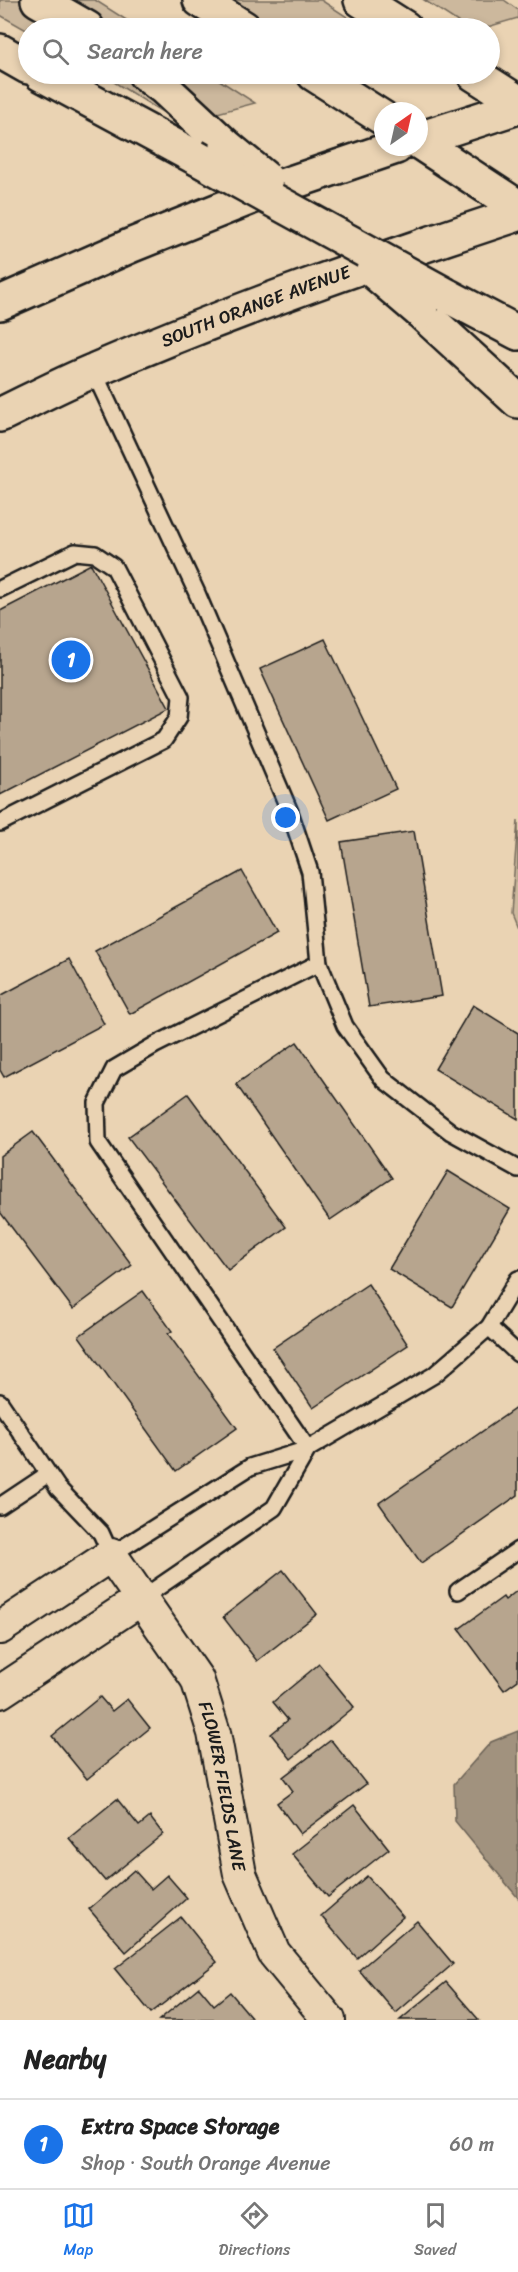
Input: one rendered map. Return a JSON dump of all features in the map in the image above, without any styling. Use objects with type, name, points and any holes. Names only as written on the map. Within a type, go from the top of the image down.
[{"type":"main road","points":[[38,0],[70,18]]},
{"type":"main road","points":[[200,0],[228,18]]},
{"type":"main road","points":[[361,0],[389,18]]},
{"type":"main road","points":[[0,51],[18,61]]},
{"type":"main road","points":[[60,84],[195,157],[434,303],[518,333]]},
{"type":"main road","points":[[156,84],[226,146],[434,303],[518,401]]},
{"type":"main road","points":[[330,84],[372,111]]},
{"type":"main road","points":[[490,84],[518,102]]},
{"type":"main road","points":[[428,138],[518,107]]},
{"type":"main road","points":[[428,147],[518,207]]},
{"type":"main road","points":[[0,303],[132,245],[264,192],[374,154]]},
{"type":"main road","name":"SOUTH ORANGE AVENUE","points":[[0,415],[93,370],[251,307],[384,258],[518,214]]},
{"type":"street","name":"FLOWER FIELDS LANE","points":[[111,1555],[197,1679],[214,1734],[240,1874],[274,1953],[329,2020]]},
{"type":"street","points":[[0,1628],[111,1555]]},
{"type":"street","points":[[0,1692],[141,1599]]},
{"type":"lane","points":[[93,370],[196,591],[290,812],[310,872],[319,963],[345,1026],[383,1079],[451,1132],[518,1169]]},
{"type":"lane","points":[[0,589],[75,552],[95,554],[114,567],[181,697],[179,717],[164,740],[0,823]]},
{"type":"lane","points":[[308,1449],[98,1142],[97,1103],[114,1069],[155,1045],[319,963]]},
{"type":"lane","points":[[0,1402],[58,1488],[101,1533],[111,1555],[250,1467],[308,1449],[434,1375],[489,1327],[518,1279]]},
{"type":"lane","points":[[489,1327],[518,1354]]},
{"type":"lane","points":[[141,1599],[274,1508],[308,1449]]},
{"type":"lane","points":[[0,1506],[48,1474]]},
{"type":"lane","points":[[458,1591],[518,1550]]},
{"type":"shaded area","points":[[0,0],[95,0],[123,18],[18,18],[18,25],[0,15]]},
{"type":"shaded area","points":[[200,0],[321,0],[349,18],[228,18]]},
{"type":"shaded area","points":[[424,0],[504,0],[518,10],[518,18],[500,23],[500,18],[452,18]]},
{"type":"shaded area","points":[[117,84],[226,84],[255,103],[180,123]]},
{"type":"shaded area","points":[[518,820],[518,930],[511,913]]},
{"type":"shaded area","points":[[518,1731],[518,1898],[455,1821],[454,1784],[491,1742]]},
{"type":"building","points":[[91,564],[169,708],[0,795],[0,611]]},
{"type":"building","points":[[325,639],[396,789],[329,820],[260,669]]},
{"type":"building","points":[[414,831],[442,996],[369,1007],[341,842]]},
{"type":"building","points":[[242,871],[277,933],[130,1014],[95,951]]},
{"type":"building","points":[[69,959],[104,1024],[4,1077],[0,1070],[0,996]]},
{"type":"building","points":[[473,1005],[518,1033],[518,1119],[435,1069]]},
{"type":"building","points":[[297,1042],[392,1178],[330,1220],[236,1084]]},
{"type":"building","points":[[188,1094],[286,1227],[228,1270],[128,1137]]},
{"type":"building","points":[[33,1132],[132,1265],[73,1309],[0,1212],[0,1156]]},
{"type":"building","points":[[448,1171],[510,1209],[452,1307],[389,1269]]},
{"type":"building","points":[[368,1284],[408,1345],[313,1408],[273,1348]]},
{"type":"building","points":[[143,1291],[172,1331],[168,1334],[237,1428],[176,1471],[79,1336]]},
{"type":"building","points":[[516,1408],[518,1410],[518,1495],[421,1563],[379,1503]]},
{"type":"building","points":[[283,1570],[317,1614],[257,1661],[223,1617]]},
{"type":"building","points":[[518,1590],[518,1680],[504,1690],[459,1629],[503,1597],[505,1600]]},
{"type":"building","points":[[319,1664],[354,1707],[291,1759],[271,1734],[288,1720],[273,1702]]},
{"type":"building","points":[[100,1697],[112,1711],[127,1699],[150,1728],[87,1779],[52,1736]]},
{"type":"building","points":[[331,1740],[366,1784],[300,1834],[277,1803],[293,1791],[283,1777]]},
{"type":"building","points":[[117,1799],[139,1826],[150,1817],[163,1834],[105,1881],[69,1838]]},
{"type":"building","points":[[354,1805],[389,1849],[328,1897],[292,1854]]},
{"type":"building","points":[[134,1870],[151,1889],[167,1875],[187,1898],[126,1952],[89,1909]]},
{"type":"building","points":[[367,1876],[403,1917],[357,1958],[321,1916]]},
{"type":"building","points":[[181,1917],[217,1962],[151,2013],[115,1969]]},
{"type":"building","points":[[417,1921],[453,1964],[396,2013],[359,1970]]},
{"type":"building","points":[[446,1982],[479,2020],[400,2020]]},
{"type":"building","points":[[199,1987],[214,2005],[230,1992],[251,2017],[247,2020],[159,2020]]},
{"type":"place","name":"Extra Space Storage","points":[[71,660]]}]
